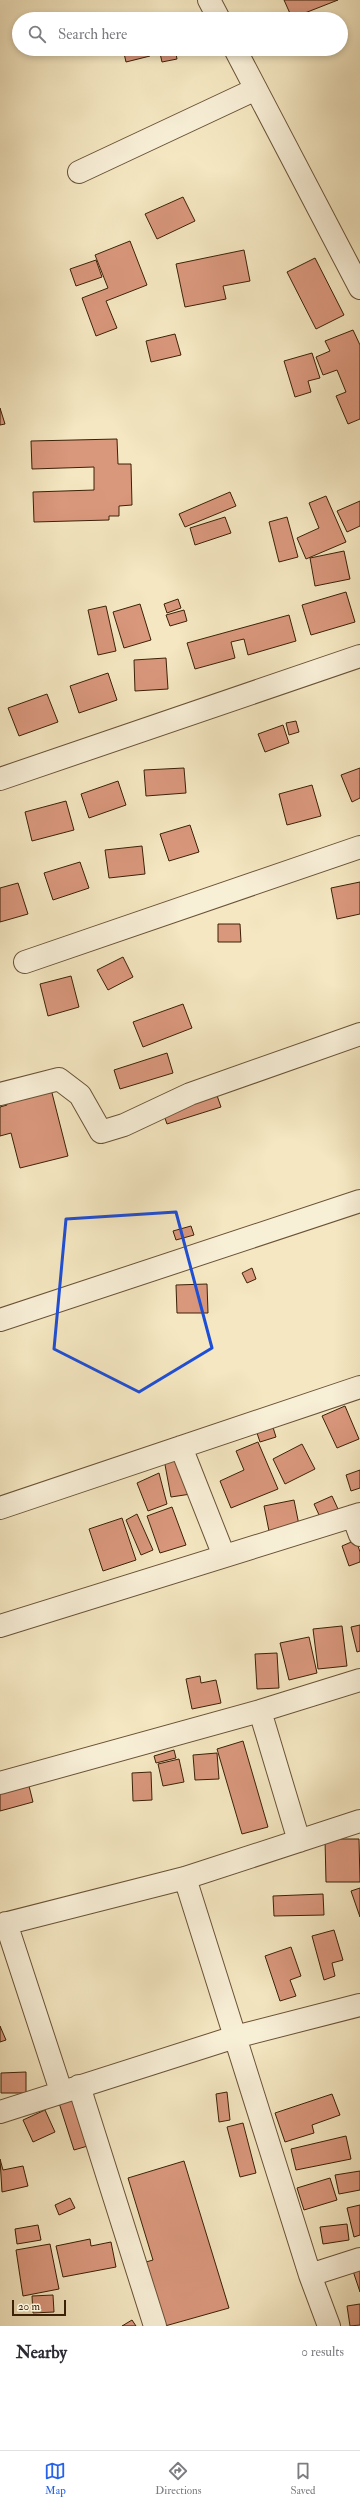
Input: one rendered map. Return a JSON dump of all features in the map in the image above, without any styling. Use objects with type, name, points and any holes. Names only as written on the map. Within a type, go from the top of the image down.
[{"type":"street","points":[[209,0],[215,12]]},
{"type":"street","points":[[239,56],[360,288]]},
{"type":"street","points":[[79,172],[256,90]]},
{"type":"street","points":[[0,779],[360,656]]},
{"type":"street","points":[[25,962],[360,847]]},
{"type":"street","points":[[0,1094],[59,1079],[80,1095],[102,1132],[124,1125],[190,1094],[360,1034]]},
{"type":"street","points":[[0,1320],[360,1201]]},
{"type":"street","points":[[0,1508],[360,1387]]},
{"type":"street","points":[[182,1447],[224,1556]]},
{"type":"street","points":[[0,1626],[224,1556],[358,1522]]},
{"type":"street","points":[[0,1784],[260,1711],[360,1680]]},
{"type":"street","points":[[260,1711],[299,1841]]},
{"type":"street","points":[[155,2326],[70,2088],[3,1924],[185,1878],[360,1821]]},
{"type":"street","points":[[185,1878],[310,2275],[329,2326]]},
{"type":"street","points":[[0,2112],[70,2088],[235,2037],[360,2005]]},
{"type":"street","points":[[310,2275],[360,2259]]},
{"type":"highlighted area","points":[[176,1212],[212,1348],[139,1392],[54,1349],[66,1219]]},
{"type":"building","points":[[284,0],[338,0],[307,12],[289,12]]},
{"type":"building","points":[[125,56],[150,56],[126,62]]},
{"type":"building","points":[[161,56],[176,56],[177,59],[162,62]]},
{"type":"building","points":[[183,197],[195,221],[157,239],[145,214]]},
{"type":"building","points":[[130,241],[147,285],[106,301],[117,328],[96,336],[82,298],[108,288],[95,255]]},
{"type":"building","points":[[244,250],[250,281],[223,286],[226,299],[185,307],[176,264]]},
{"type":"building","points":[[315,258],[344,315],[316,329],[287,272]]},
{"type":"building","points":[[96,260],[102,277],[76,286],[70,269]]},
{"type":"building","points":[[353,330],[360,345],[360,419],[348,424],[336,396],[346,392],[337,370],[323,375],[316,357],[330,351],[325,341]]},
{"type":"building","points":[[175,334],[181,355],[151,362],[146,341]]},
{"type":"building","points":[[312,353],[320,378],[308,381],[311,392],[295,397],[284,361]]},
{"type":"building","points":[[0,408],[5,424],[0,425]]},
{"type":"building","points":[[117,439],[118,464],[131,464],[132,505],[119,506],[119,516],[109,516],[109,520],[34,522],[33,492],[94,490],[94,467],[32,469],[31,441]]},
{"type":"building","points":[[230,492],[236,506],[185,527],[179,514]]},
{"type":"building","points":[[326,496],[346,542],[306,559],[297,538],[319,528],[309,503]]},
{"type":"building","points":[[360,501],[360,526],[347,532],[337,511]]},
{"type":"building","points":[[225,517],[231,533],[195,545],[190,528]]},
{"type":"building","points":[[287,517],[298,557],[279,562],[269,522]]},
{"type":"building","points":[[344,551],[350,579],[315,586],[310,558]]},
{"type":"building","points":[[346,592],[355,622],[311,635],[302,605]]},
{"type":"building","points":[[178,599],[181,608],[167,613],[164,604]]},
{"type":"building","points":[[140,604],[151,640],[124,648],[113,612]]},
{"type":"building","points":[[106,606],[116,651],[98,655],[88,610]]},
{"type":"building","points":[[184,610],[187,621],[170,626],[166,615]]},
{"type":"building","points":[[289,615],[296,641],[248,655],[244,639],[231,642],[235,658],[195,669],[187,643]]},
{"type":"building","points":[[166,658],[168,689],[135,691],[134,660]]},
{"type":"building","points":[[108,673],[117,700],[79,713],[70,686]]},
{"type":"building","points":[[47,694],[58,722],[19,736],[8,708]]},
{"type":"building","points":[[296,721],[299,732],[289,735],[286,723]]},
{"type":"building","points":[[283,725],[289,743],[265,752],[258,734]]},
{"type":"building","points":[[184,768],[186,793],[146,796],[144,770]]},
{"type":"building","points":[[360,768],[360,798],[352,802],[341,775]]},
{"type":"building","points":[[118,781],[126,805],[89,818],[81,794]]},
{"type":"building","points":[[312,785],[321,816],[287,825],[279,794]]},
{"type":"building","points":[[66,801],[74,830],[32,841],[25,812]]},
{"type":"building","points":[[190,825],[199,852],[169,861],[160,834]]},
{"type":"building","points":[[142,846],[145,874],[109,878],[105,850]]},
{"type":"building","points":[[80,862],[89,888],[53,900],[44,873]]},
{"type":"building","points":[[360,882],[360,914],[337,919],[331,888]]},
{"type":"building","points":[[18,883],[28,914],[0,922],[0,888]]},
{"type":"building","points":[[218,924],[240,924],[241,942],[218,942]]},
{"type":"building","points":[[123,957],[133,977],[108,990],[97,970]]},
{"type":"building","points":[[71,976],[79,1007],[48,1016],[40,984]]},
{"type":"building","points":[[183,1004],[192,1028],[143,1047],[133,1022]]},
{"type":"building","points":[[167,1053],[173,1073],[120,1089],[114,1070]]},
{"type":"building","points":[[212,1081],[221,1107],[167,1124],[158,1098]]},
{"type":"building","points":[[51,1089],[68,1156],[20,1168],[11,1133],[0,1136],[0,1107],[7,1105],[6,1101]]},
{"type":"building","points":[[191,1226],[194,1235],[176,1240],[173,1231]]},
{"type":"building","points":[[252,1268],[256,1279],[247,1283],[242,1273]]},
{"type":"building","points":[[207,1284],[208,1313],[177,1313],[176,1285]]},
{"type":"building","points":[[345,1406],[359,1439],[337,1448],[322,1416]]},
{"type":"building","points":[[271,1421],[276,1437],[260,1442],[255,1427]]},
{"type":"building","points":[[258,1442],[278,1489],[231,1508],[220,1481],[244,1470],[236,1451]]},
{"type":"building","points":[[302,1444],[315,1469],[285,1484],[273,1459]]},
{"type":"building","points":[[183,1450],[191,1494],[171,1497],[163,1454]]},
{"type":"building","points":[[360,1470],[360,1488],[351,1491],[346,1475]]},
{"type":"building","points":[[159,1473],[167,1504],[148,1511],[137,1483]]},
{"type":"building","points":[[332,1496],[338,1509],[320,1517],[314,1504]]},
{"type":"building","points":[[294,1500],[300,1530],[270,1536],[264,1506]]},
{"type":"building","points":[[172,1507],[186,1545],[160,1553],[147,1516]]},
{"type":"building","points":[[137,1514],[153,1550],[141,1555],[126,1520]]},
{"type":"building","points":[[122,1518],[136,1560],[103,1571],[89,1529]]},
{"type":"building","points":[[356,1540],[360,1552],[360,1562],[349,1566],[342,1546]]},
{"type":"building","points":[[360,1625],[360,1651],[357,1652],[351,1627]]},
{"type":"building","points":[[342,1626],[347,1666],[318,1669],[313,1629]]},
{"type":"building","points":[[309,1637],[317,1673],[289,1680],[280,1643]]},
{"type":"building","points":[[277,1653],[279,1688],[257,1689],[255,1654]]},
{"type":"building","points":[[200,1676],[201,1683],[216,1680],[221,1703],[192,1709],[186,1679]]},
{"type":"building","points":[[243,1741],[268,1827],[242,1834],[217,1749]]},
{"type":"building","points":[[174,1750],[176,1758],[156,1763],[154,1756]]},
{"type":"building","points":[[217,1753],[219,1779],[195,1780],[193,1755]]},
{"type":"building","points":[[179,1759],[184,1782],[163,1786],[158,1764]]},
{"type":"building","points":[[151,1772],[152,1800],[133,1801],[132,1773]]},
{"type":"building","points":[[28,1782],[33,1802],[0,1811],[0,1790]]},
{"type":"building","points":[[325,1839],[359,1839],[360,1882],[326,1882]]},
{"type":"building","points":[[360,1888],[360,1917],[351,1891]]},
{"type":"building","points":[[323,1894],[324,1915],[274,1916],[273,1896]]},
{"type":"building","points":[[334,1930],[343,1960],[332,1963],[335,1976],[324,1980],[312,1936]]},
{"type":"building","points":[[291,1947],[301,1976],[290,1980],[296,1996],[280,2001],[265,1956]]},
{"type":"building","points":[[0,2026],[6,2040],[0,2042]]},
{"type":"building","points":[[26,2072],[26,2093],[1,2093],[1,2073]]},
{"type":"building","points":[[227,2092],[230,2120],[219,2122],[216,2094]]},
{"type":"building","points":[[332,2094],[340,2115],[312,2125],[314,2133],[285,2142],[275,2113]]},
{"type":"building","points":[[76,2098],[91,2145],[74,2150],[59,2103]]},
{"type":"building","points":[[45,2110],[55,2132],[33,2142],[23,2120]]},
{"type":"building","points":[[243,2123],[256,2173],[240,2177],[227,2127]]},
{"type":"building","points":[[346,2136],[351,2159],[296,2170],[291,2149]]},
{"type":"building","points":[[0,2159],[3,2170],[23,2166],[28,2186],[2,2192]]},
{"type":"building","points":[[184,2161],[229,2308],[165,2326],[146,2262],[153,2260],[128,2178]]},
{"type":"building","points":[[360,2171],[360,2190],[339,2194],[335,2175]]},
{"type":"building","points":[[330,2178],[337,2200],[304,2210],[297,2188]]},
{"type":"building","points":[[70,2198],[75,2208],[59,2215],[55,2205]]},
{"type":"building","points":[[360,2205],[360,2235],[354,2237],[347,2208]]},
{"type":"building","points":[[347,2224],[349,2240],[323,2244],[320,2227]]},
{"type":"building","points":[[38,2225],[41,2240],[17,2244],[15,2229]]},
{"type":"building","points":[[90,2239],[91,2246],[111,2242],[116,2267],[63,2277],[56,2246]]},
{"type":"building","points":[[50,2244],[59,2289],[23,2296],[16,2250]]},
{"type":"building","points":[[360,2269],[360,2292],[353,2271]]},
{"type":"building","points":[[53,2295],[54,2312],[33,2313],[32,2296]]},
{"type":"building","points":[[360,2304],[360,2325],[350,2326],[347,2306]]},
{"type":"building","points":[[132,2320],[136,2326],[122,2326]]}]
